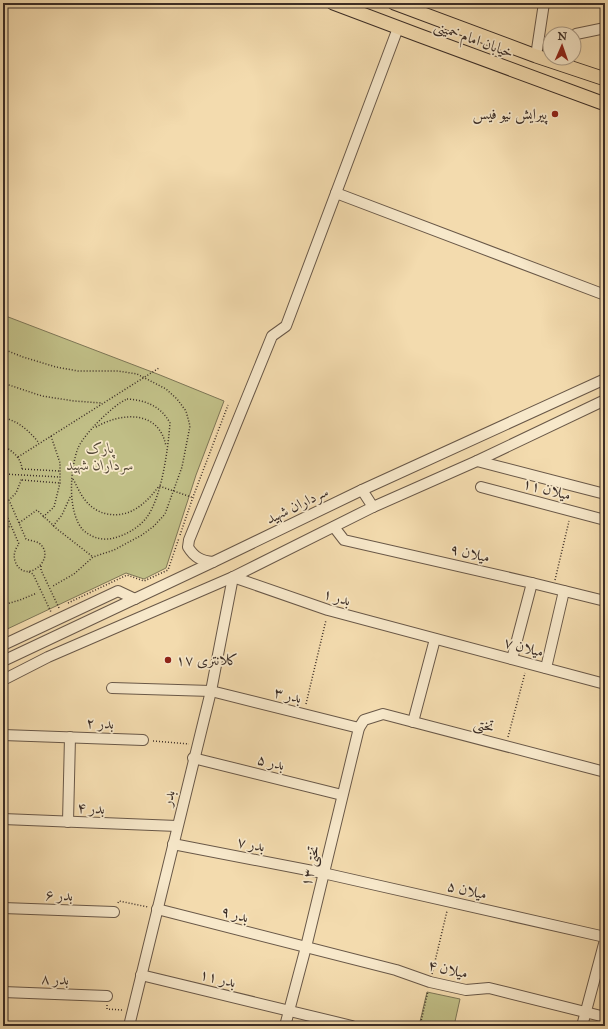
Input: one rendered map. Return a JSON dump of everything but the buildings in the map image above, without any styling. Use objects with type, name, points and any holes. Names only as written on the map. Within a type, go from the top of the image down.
[{"type":"main road","name":"خیابان امام خمینی","points":[[333,3],[605,104]]},
{"type":"main road","name":"خیابان امام خمینی","points":[[394,3],[536,56],[605,79]]},
{"type":"main road","points":[[418,35],[426,15]]},
{"type":"street","points":[[536,56],[544,3]]},
{"type":"street","points":[[213,562],[201,560],[192,554],[188,547],[189,540],[272,336],[286,326],[398,28]]},
{"type":"street","points":[[582,33],[605,28]]},
{"type":"street","points":[[336,193],[605,295]]},
{"type":"street","name":"سرداران شهید","points":[[3,660],[135,599],[362,490],[605,378]]},
{"type":"street","points":[[3,680],[48,657],[234,577],[373,507],[477,461],[605,400]]},
{"type":"street","points":[[477,461],[605,494]]},
{"type":"street","name":"میلان ۱۱","points":[[481,487],[605,520]]},
{"type":"street","points":[[362,490],[373,507]]},
{"type":"street","name":"میلان ۹","points":[[334,527],[344,540],[605,601]]},
{"type":"street","name":"بدر ۱","points":[[234,577],[328,610],[435,638]]},
{"type":"street","name":"بدر","points":[[128,1026],[196,744],[211,691],[234,577]]},
{"type":"street","points":[[512,659],[532,583]]},
{"type":"street","points":[[3,645],[118,591],[135,599]]},
{"type":"street","points":[[546,668],[564,591]]},
{"type":"street","points":[[413,722],[435,638]]},
{"type":"street","name":"میلان ۷","points":[[435,638],[605,684]]},
{"type":"street","name":"بدر ۳","points":[[112,688],[211,691],[359,728]]},
{"type":"street","name":"تختی","points":[[359,728],[364,720],[383,714],[605,772]]},
{"type":"street","name":"تختی ۱۳","points":[[285,1026],[306,947],[359,728]]},
{"type":"street","name":"بدر ۲","points":[[3,735],[143,740]]},
{"type":"street","points":[[68,822],[70,737]]},
{"type":"street","name":"بدر ۵","points":[[193,758],[342,795]]},
{"type":"street","name":"بدر ۴","points":[[3,819],[177,826]]},
{"type":"street","name":"بدر ۷","points":[[173,844],[323,873]]},
{"type":"street","name":"میلان ۵","points":[[323,873],[605,937]]},
{"type":"street","name":"بدر ۶","points":[[3,908],[114,912]]},
{"type":"street","name":"بدر ۹","points":[[157,909],[306,947]]},
{"type":"street","points":[[582,1026],[605,940]]},
{"type":"street","name":"میلان ۴","points":[[306,947],[396,970],[430,982],[466,990],[489,988],[605,1017]]},
{"type":"street","name":"بدر ۱۱","points":[[141,975],[352,1026]]},
{"type":"street","name":"بدر ۸","points":[[3,992],[106,996]]},
{"type":"path","points":[[3,349],[23,357],[78,371],[118,371],[137,374],[166,389],[177,398],[186,411],[190,426],[182,467],[165,514],[142,536],[114,550],[93,557],[74,574],[53,586]]},
{"type":"path","points":[[18,457],[159,368]]},
{"type":"path","points":[[3,383],[42,396],[74,401],[103,403]]},
{"type":"path","points":[[127,399],[138,400],[159,409],[170,423],[167,448],[159,486],[153,506],[146,519],[121,536],[107,539],[101,539],[89,534],[79,524],[73,509],[72,492],[75,459],[78,448],[87,434],[111,409],[127,399]]},
{"type":"path","points":[[50,611],[127,575],[144,581],[168,570],[193,497],[228,405]]},
{"type":"path","points":[[94,428],[117,418],[132,417],[145,419],[159,428],[167,448]]},
{"type":"path","points":[[3,418],[8,418],[19,424],[31,433],[39,443]]},
{"type":"path","points":[[43,517],[54,507],[57,500],[60,482],[57,452],[50,436]]},
{"type":"path","points":[[3,446],[18,457],[22,470],[60,471]]},
{"type":"path","points":[[3,474],[60,477]]},
{"type":"path","points":[[73,478],[85,500],[98,511],[106,514],[119,515],[132,511],[145,502],[159,486]]},
{"type":"path","points":[[29,572],[36,570],[41,566],[44,560],[44,550],[42,545],[26,540],[9,500],[16,493],[22,479],[60,482]]},
{"type":"path","points":[[159,486],[205,501]]},
{"type":"path","points":[[53,526],[62,515],[72,492]]},
{"type":"path","points":[[3,507],[19,544],[14,554],[18,567],[34,574],[50,611],[59,619]]},
{"type":"path","points":[[19,523],[37,510],[53,526],[93,557]]},
{"type":"path","points":[[553,588],[572,512]]},
{"type":"path","points":[[3,528],[11,526]]},
{"type":"path","points":[[41,566],[41,570],[58,608],[59,619]]},
{"type":"path","points":[[3,605],[37,593]]},
{"type":"path","points":[[304,714],[328,610]]},
{"type":"path","points":[[506,746],[528,663]]},
{"type":"path","points":[[143,740],[196,744]]},
{"type":"path","points":[[114,912],[119,902],[157,909]]},
{"type":"path","points":[[420,1026],[449,902]]},
{"type":"path","points":[[106,996],[107,1010],[132,1011]]},
{"type":"green space","name":"پارک سرداران شهید","points":[[3,315],[224,401],[196,475],[166,568],[144,579],[126,573],[3,631]]},
{"type":"green space","points":[[427,992],[460,999],[454,1026],[419,1026]]},
{"type":"place","name":"پیرایش نیو فیس","points":[[555,114]]},
{"type":"place","name":"کلانتری ۱۷","points":[[168,660]]}]
